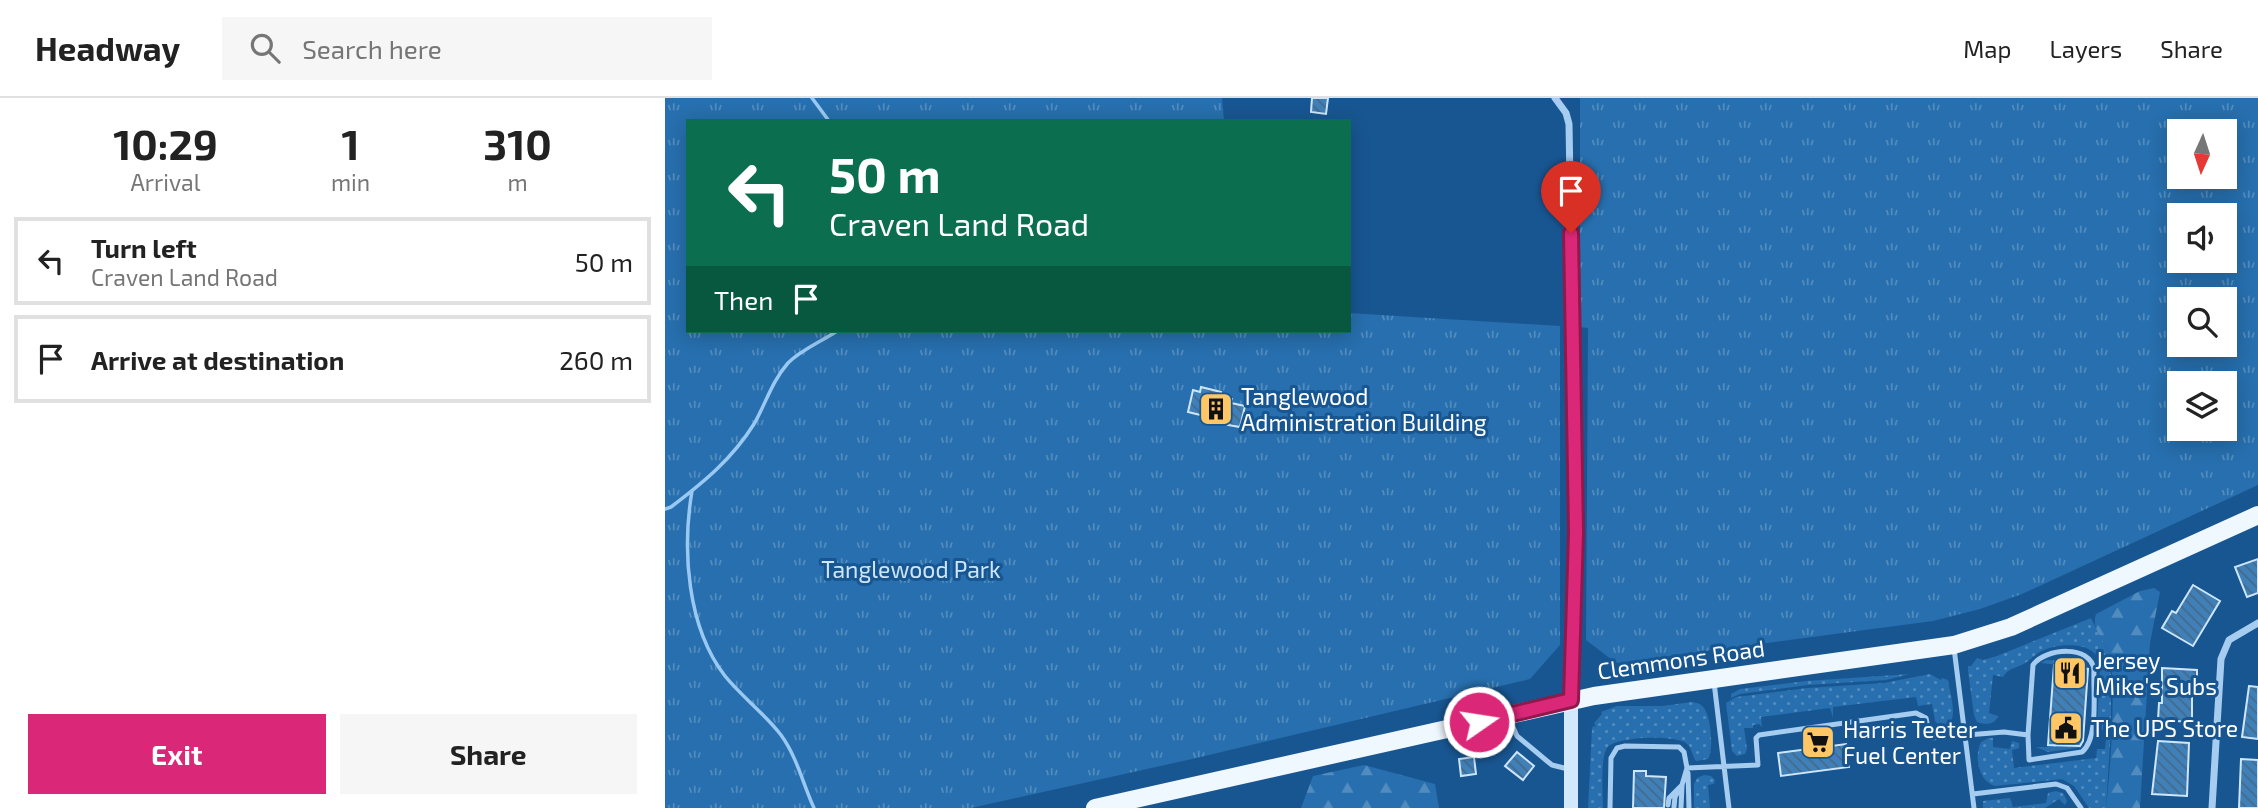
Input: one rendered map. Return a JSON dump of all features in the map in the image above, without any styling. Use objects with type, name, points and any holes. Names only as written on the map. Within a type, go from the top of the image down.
[{"type":"main road","name":"Clemmons Road","points":[[1095,808],[1571,700],[1954,645],[2011,627],[2258,515]]},
{"type":"main road","points":[[1571,700],[1571,808]]},
{"type":"street","points":[[1555,98],[1566,113],[1569,124],[1576,532],[1571,700]]},
{"type":"street","points":[[2212,808],[2221,659],[2229,640],[2258,623]]},
{"type":"lane","points":[[1954,645],[1974,808]]},
{"type":"lane","points":[[2050,653],[2079,653],[2089,657],[2094,670],[2092,736],[2088,747],[2083,752],[2029,760],[2028,734],[2032,670],[2035,662],[2050,653]]},
{"type":"lane","points":[[1714,678],[1728,808]]},
{"type":"lane","points":[[1687,768],[1758,765],[1756,738],[1759,735],[1916,713],[1926,718],[1930,737],[1966,733],[2028,734]]},
{"type":"lane","points":[[1508,716],[1517,736],[1552,765],[1571,769]]},
{"type":"lane","points":[[1610,808],[1611,758],[1617,748],[1641,745],[1679,747],[1684,752],[1689,808]]},
{"type":"lane","points":[[1674,806],[1687,768]]},
{"type":"lane","points":[[1973,794],[2056,784],[2067,788],[2081,808]]},
{"type":"lane","points":[[1674,806],[1669,798],[1682,785]]},
{"type":"green space","name":"Tanglewood Park","points":[[665,98],[1222,98],[1224,119],[686,119],[686,333],[1351,333],[1351,313],[1560,326],[1560,645],[1530,679],[971,808],[665,808]]},
{"type":"green space","points":[[1580,98],[2258,98],[2258,485],[2022,594],[1980,609],[1933,621],[1616,663],[1586,640],[1588,328],[1580,327]]},
{"type":"green space","points":[[2154,588],[2160,592],[2150,643],[2140,808],[2106,808],[2113,695],[2110,653],[2098,632],[2096,614],[2140,591]]},
{"type":"green space","points":[[2091,618],[2111,656],[2111,728],[2106,808],[2089,808],[2074,786],[2062,779],[1995,786],[1989,783],[1981,774],[1978,754],[1981,742],[1989,738],[1993,738],[1993,747],[2010,749],[2012,741],[2019,743],[2019,748],[2012,750],[2014,768],[2096,758],[2097,749],[2105,749],[2107,731],[2097,729],[2100,665],[2097,657],[2085,648],[2068,645],[2051,648],[2041,651],[2003,677],[1993,675],[1989,713],[1998,716],[1989,724],[1977,722],[1974,715],[1968,671],[1968,666],[1977,658],[1983,660],[1997,656]]},
{"type":"green space","points":[[2046,660],[2085,662],[2088,668],[2041,663]]},
{"type":"green space","points":[[1910,674],[1886,680],[1808,685],[1740,694],[1731,698],[1731,694],[1740,689],[1806,681]]},
{"type":"green space","points":[[1930,674],[1941,680],[1948,680],[1953,715],[1948,726],[1942,729],[1935,721],[1932,704],[1918,706],[1916,697],[1833,707],[1833,718],[1830,708],[1761,717],[1762,727],[1759,724],[1753,725],[1753,728],[1744,728],[1747,749],[1745,754],[1737,756],[1732,751],[1726,703],[1736,697],[1807,688],[1884,683]]},
{"type":"green space","points":[[1692,702],[1702,706],[1710,724],[1708,759],[1696,761],[1690,747],[1679,740],[1645,738],[1612,744],[1607,748],[1603,760],[1603,808],[1588,808],[1592,729],[1593,726],[1596,727],[1594,723],[1601,712],[1617,706],[1662,706]]},
{"type":"green space","points":[[2036,747],[2083,747],[2048,752]]},
{"type":"green space","points":[[1364,765],[1435,784],[1439,808],[1301,808],[1313,776]]},
{"type":"green space","points":[[1704,775],[1715,780],[1714,784],[1708,785],[1710,808],[1694,808],[1694,784],[1697,778]]},
{"type":"green space","points":[[2048,793],[2063,793],[2067,801],[2065,805],[2059,799],[2045,808],[1983,808],[1983,801],[2010,798],[2013,807],[2046,803]]},
{"type":"building","points":[[1312,98],[1328,98],[1326,114],[1311,112]]},
{"type":"building","name":"Tanglewood Administration Building","points":[[1201,387],[1221,392],[1220,397],[1232,399],[1231,403],[1245,406],[1240,427],[1188,412],[1193,390],[1200,392]]},
{"type":"building","points":[[2258,559],[2258,593],[2247,597],[2235,567]]},
{"type":"building","points":[[2193,585],[2220,601],[2193,646],[2162,628],[2172,611],[2176,613]]},
{"type":"building","points":[[2054,665],[2088,669],[2083,741],[2080,746],[2048,745]]},
{"type":"building","points":[[2162,668],[2197,670],[2197,682],[2192,681],[2192,722],[2158,720],[2159,703],[2162,703]]},
{"type":"building","points":[[2249,686],[2258,687],[2258,739],[2242,737]]},
{"type":"building","points":[[2158,741],[2189,743],[2187,796],[2152,794]]},
{"type":"building","name":"Harris Teeter Fuel Center","points":[[1846,744],[1849,767],[1781,776],[1778,753]]},
{"type":"building","points":[[1517,752],[1534,766],[1523,780],[1505,766]]},
{"type":"building","points":[[1474,757],[1476,774],[1461,776],[1459,759]]},
{"type":"building","points":[[2241,759],[2258,760],[2258,808],[2239,808]]},
{"type":"building","points":[[1634,771],[1646,771],[1646,776],[1666,777],[1664,808],[1633,808]]},
{"type":"waterway","points":[[812,98],[828,119]]},
{"type":"waterway","points":[[665,509],[706,479],[727,459],[754,424],[773,385],[788,363],[834,333]]},
{"type":"waterway","points":[[692,491],[688,563],[690,587],[702,635],[725,676],[787,743],[814,808]]},
{"type":"place","name":"Tanglewood Administration Building","points":[[1216,409]]},
{"type":"place","name":"Jersey Mike's Subs","points":[[2070,673]]},
{"type":"place","name":"The UPS Store","points":[[2066,728]]},
{"type":"place","name":"Harris Teeter Fuel Center","points":[[1818,742]]},
{"type":"route","points":[[1479,722],[1571,700],[1576,532],[1571,233]]}]
